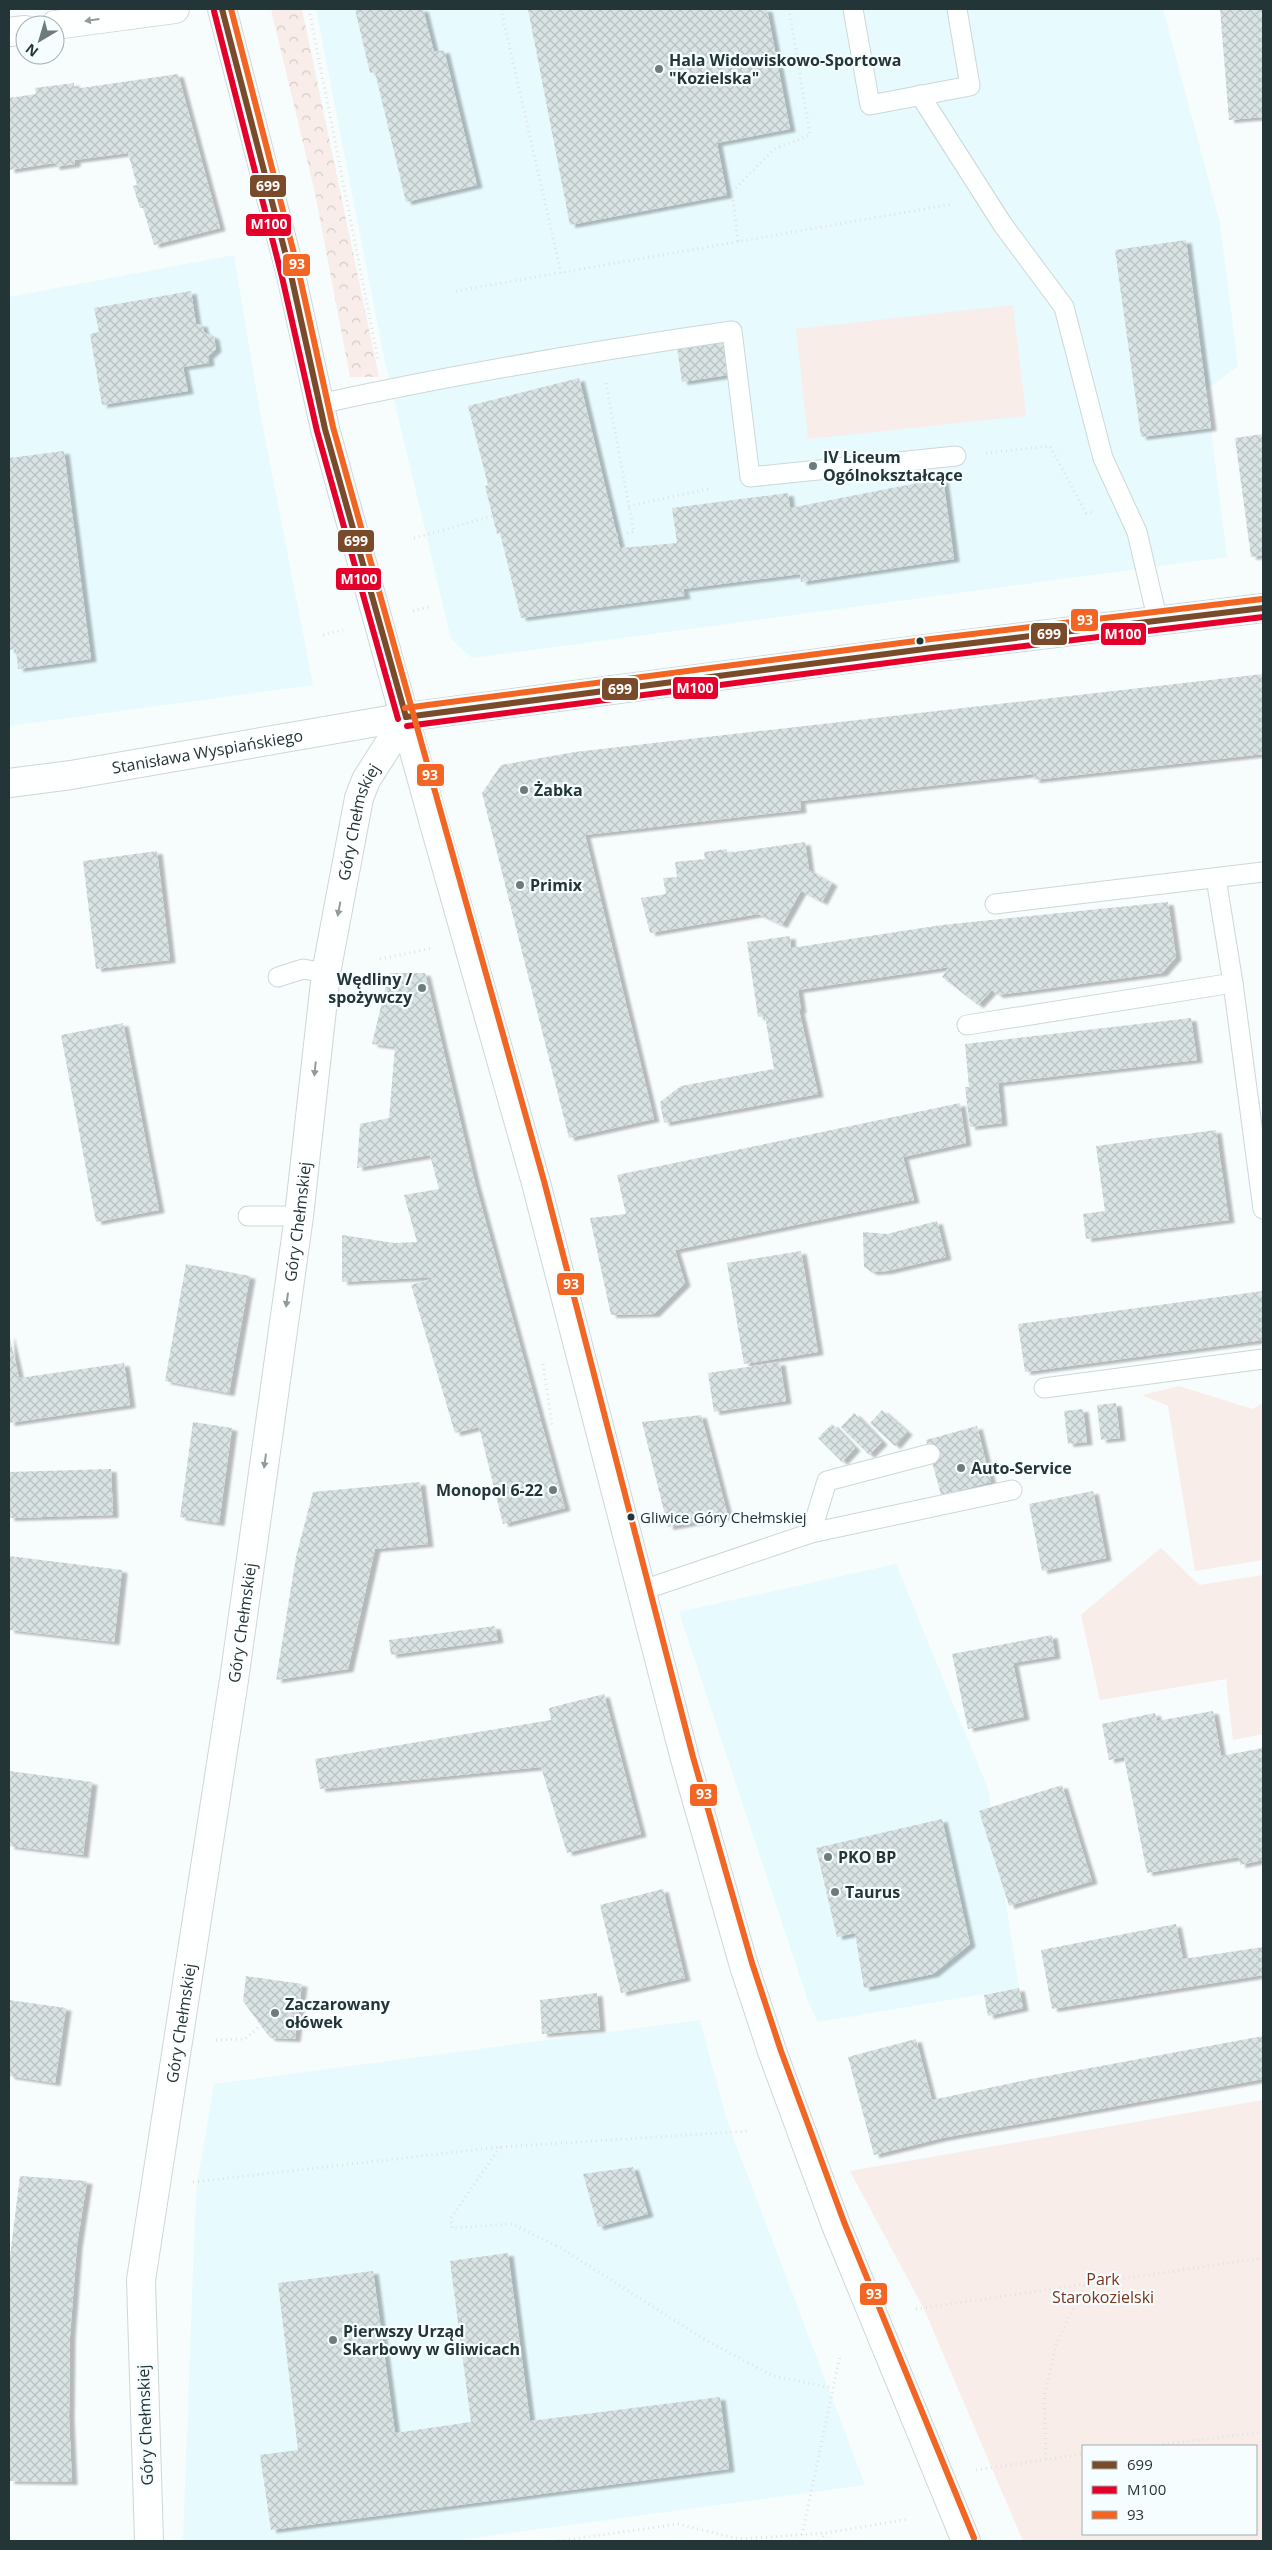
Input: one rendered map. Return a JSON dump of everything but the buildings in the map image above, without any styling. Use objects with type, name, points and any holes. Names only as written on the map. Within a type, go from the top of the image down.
[{"type":"street","points":[[65,24],[175,9]]},
{"type":"street","points":[[222,9],[291,275],[319,404],[406,717],[437,837],[536,1183],[643,1590],[685,1759],[744,1966],[773,2054],[836,2226],[966,2541]]},
{"type":"street","name":"Stanisława Wyspiańskiego","points":[[9,782],[71,775],[406,717],[932,648],[1263,608]]},
{"type":"street","name":"Góry Chełmskiej","points":[[148,2541],[141,2280],[234,1680],[299,1216],[326,973],[359,798],[366,780],[406,717]]},
{"type":"lane","points":[[853,9],[870,105],[970,86],[957,9]]},
{"type":"lane","points":[[920,95],[986,198],[1064,307],[1103,458],[1137,532],[1158,622]]},
{"type":"lane","points":[[319,404],[383,390],[600,350],[732,331],[750,478],[956,456]]},
{"type":"lane","points":[[996,904],[1263,872]]},
{"type":"lane","points":[[1216,878],[1233,983],[1263,1208]]},
{"type":"lane","points":[[278,977],[303,969],[326,973]]},
{"type":"lane","points":[[967,1025],[1233,983]]},
{"type":"lane","points":[[248,1216],[299,1216]]},
{"type":"lane","points":[[1044,1388],[1263,1359]]},
{"type":"lane","points":[[811,1533],[827,1481],[930,1454]]},
{"type":"lane","points":[[643,1590],[811,1533],[1012,1490]]},
{"type":"path","points":[[309,9],[383,390]]},
{"type":"path","points":[[501,9],[561,273]]},
{"type":"path","points":[[738,241],[732,192],[774,149],[810,136],[789,9]]},
{"type":"path","points":[[456,291],[986,198]]},
{"type":"path","points":[[600,350],[634,532],[617,535]]},
{"type":"path","points":[[956,456],[1050,446],[1086,513],[1126,507]]},
{"type":"path","points":[[629,506],[708,489]]},
{"type":"path","points":[[414,538],[492,516]]},
{"type":"path","points":[[405,613],[432,606]]},
{"type":"path","points":[[323,635],[343,630]]},
{"type":"path","points":[[380,958],[434,948]]},
{"type":"path","points":[[208,2040],[245,2039],[261,2025]]},
{"type":"path","points":[[190,2183],[500,2147],[750,2131]]},
{"type":"path","points":[[500,2147],[451,2218],[452,2228],[512,2224],[561,2248],[702,2338],[774,2376],[833,2388]]},
{"type":"path","points":[[916,2309],[1263,2258]]},
{"type":"path","points":[[1046,2459],[1044,2398],[1056,2344],[1085,2284]]},
{"type":"path","points":[[802,2535],[840,2356]]},
{"type":"path","points":[[1156,2445],[1263,2432]]},
{"type":"path","points":[[973,2471],[1082,2454]]},
{"type":"path","points":[[559,2541],[678,2524],[739,2539],[771,2539],[826,2533],[909,2519]]},
{"type":"path","points":[[820,2541],[826,2533]]},
{"type":"shaded area","points":[[316,9],[1163,9],[1220,223],[1238,366],[1206,390],[1227,557],[472,658],[451,639],[384,357]]},
{"type":"shaded area","points":[[234,255],[260,412],[313,685],[9,726],[9,297]]},
{"type":"shaded area","points":[[896,1564],[988,1789],[1019,1988],[818,2022],[809,2004],[679,1612]]},
{"type":"shaded area","points":[[700,2020],[727,2121],[865,2485],[450,2541],[183,2541],[196,2191],[214,2084]]},
{"type":"green space","points":[[271,9],[302,9],[379,377],[350,377],[315,193]]},
{"type":"green space","points":[[1013,305],[1026,416],[808,439],[796,329]]},
{"type":"green space","points":[[1179,1386],[1252,1409],[1263,1403],[1263,1560],[1195,1571],[1168,1406],[1142,1395]]},
{"type":"green space","points":[[1161,1548],[1199,1585],[1263,1575],[1263,1734],[1233,1740],[1226,1679],[1100,1700],[1081,1615]]},
{"type":"green space","name":"Park Starokozielski","points":[[1263,2100],[1263,2541],[1023,2541],[924,2309],[850,2171]]},
{"type":"transit line","name":"699","points":[[222,9],[291,275],[325,429],[406,717]]},
{"type":"transit line","name":"93","points":[[231,9],[299,273],[333,427],[544,1181],[693,1757],[752,1963],[781,2051],[844,2222],[974,2538]]},
{"type":"transit line","name":"M100","points":[[214,11],[282,277],[317,431],[398,719]]},
{"type":"transit line","name":"93","points":[[405,708],[931,639],[1262,599]]},
{"type":"transit line","name":"699","points":[[406,717],[932,648],[1263,608]]},
{"type":"transit line","name":"M100","points":[[407,726],[933,657],[1263,617]]},
{"type":"place","name":"Hala Widowiskowo-Sportowa \"Kozielska\"","points":[[659,69]]},
{"type":"place","name":"IV Liceum Ogólnokształcące","points":[[813,466]]},
{"type":"place","name":"Żabka","points":[[524,790]]},
{"type":"place","name":"Primix","points":[[520,885]]},
{"type":"place","name":"Wędliny / spożywczy","points":[[422,988]]},
{"type":"place","name":"Auto-Service","points":[[961,1468]]},
{"type":"place","name":"Monopol 6-22","points":[[553,1490]]},
{"type":"place","name":"Gliwice Góry Chełmskiej","points":[[631,1517]]},
{"type":"place","name":"PKO BP","points":[[828,1857]]},
{"type":"place","name":"Taurus","points":[[835,1892]]},
{"type":"place","name":"Zaczarowany ołówek","points":[[275,2013]]},
{"type":"place","name":"Pierwszy Urząd Skarbowy w Gliwicach","points":[[333,2340]]}]
